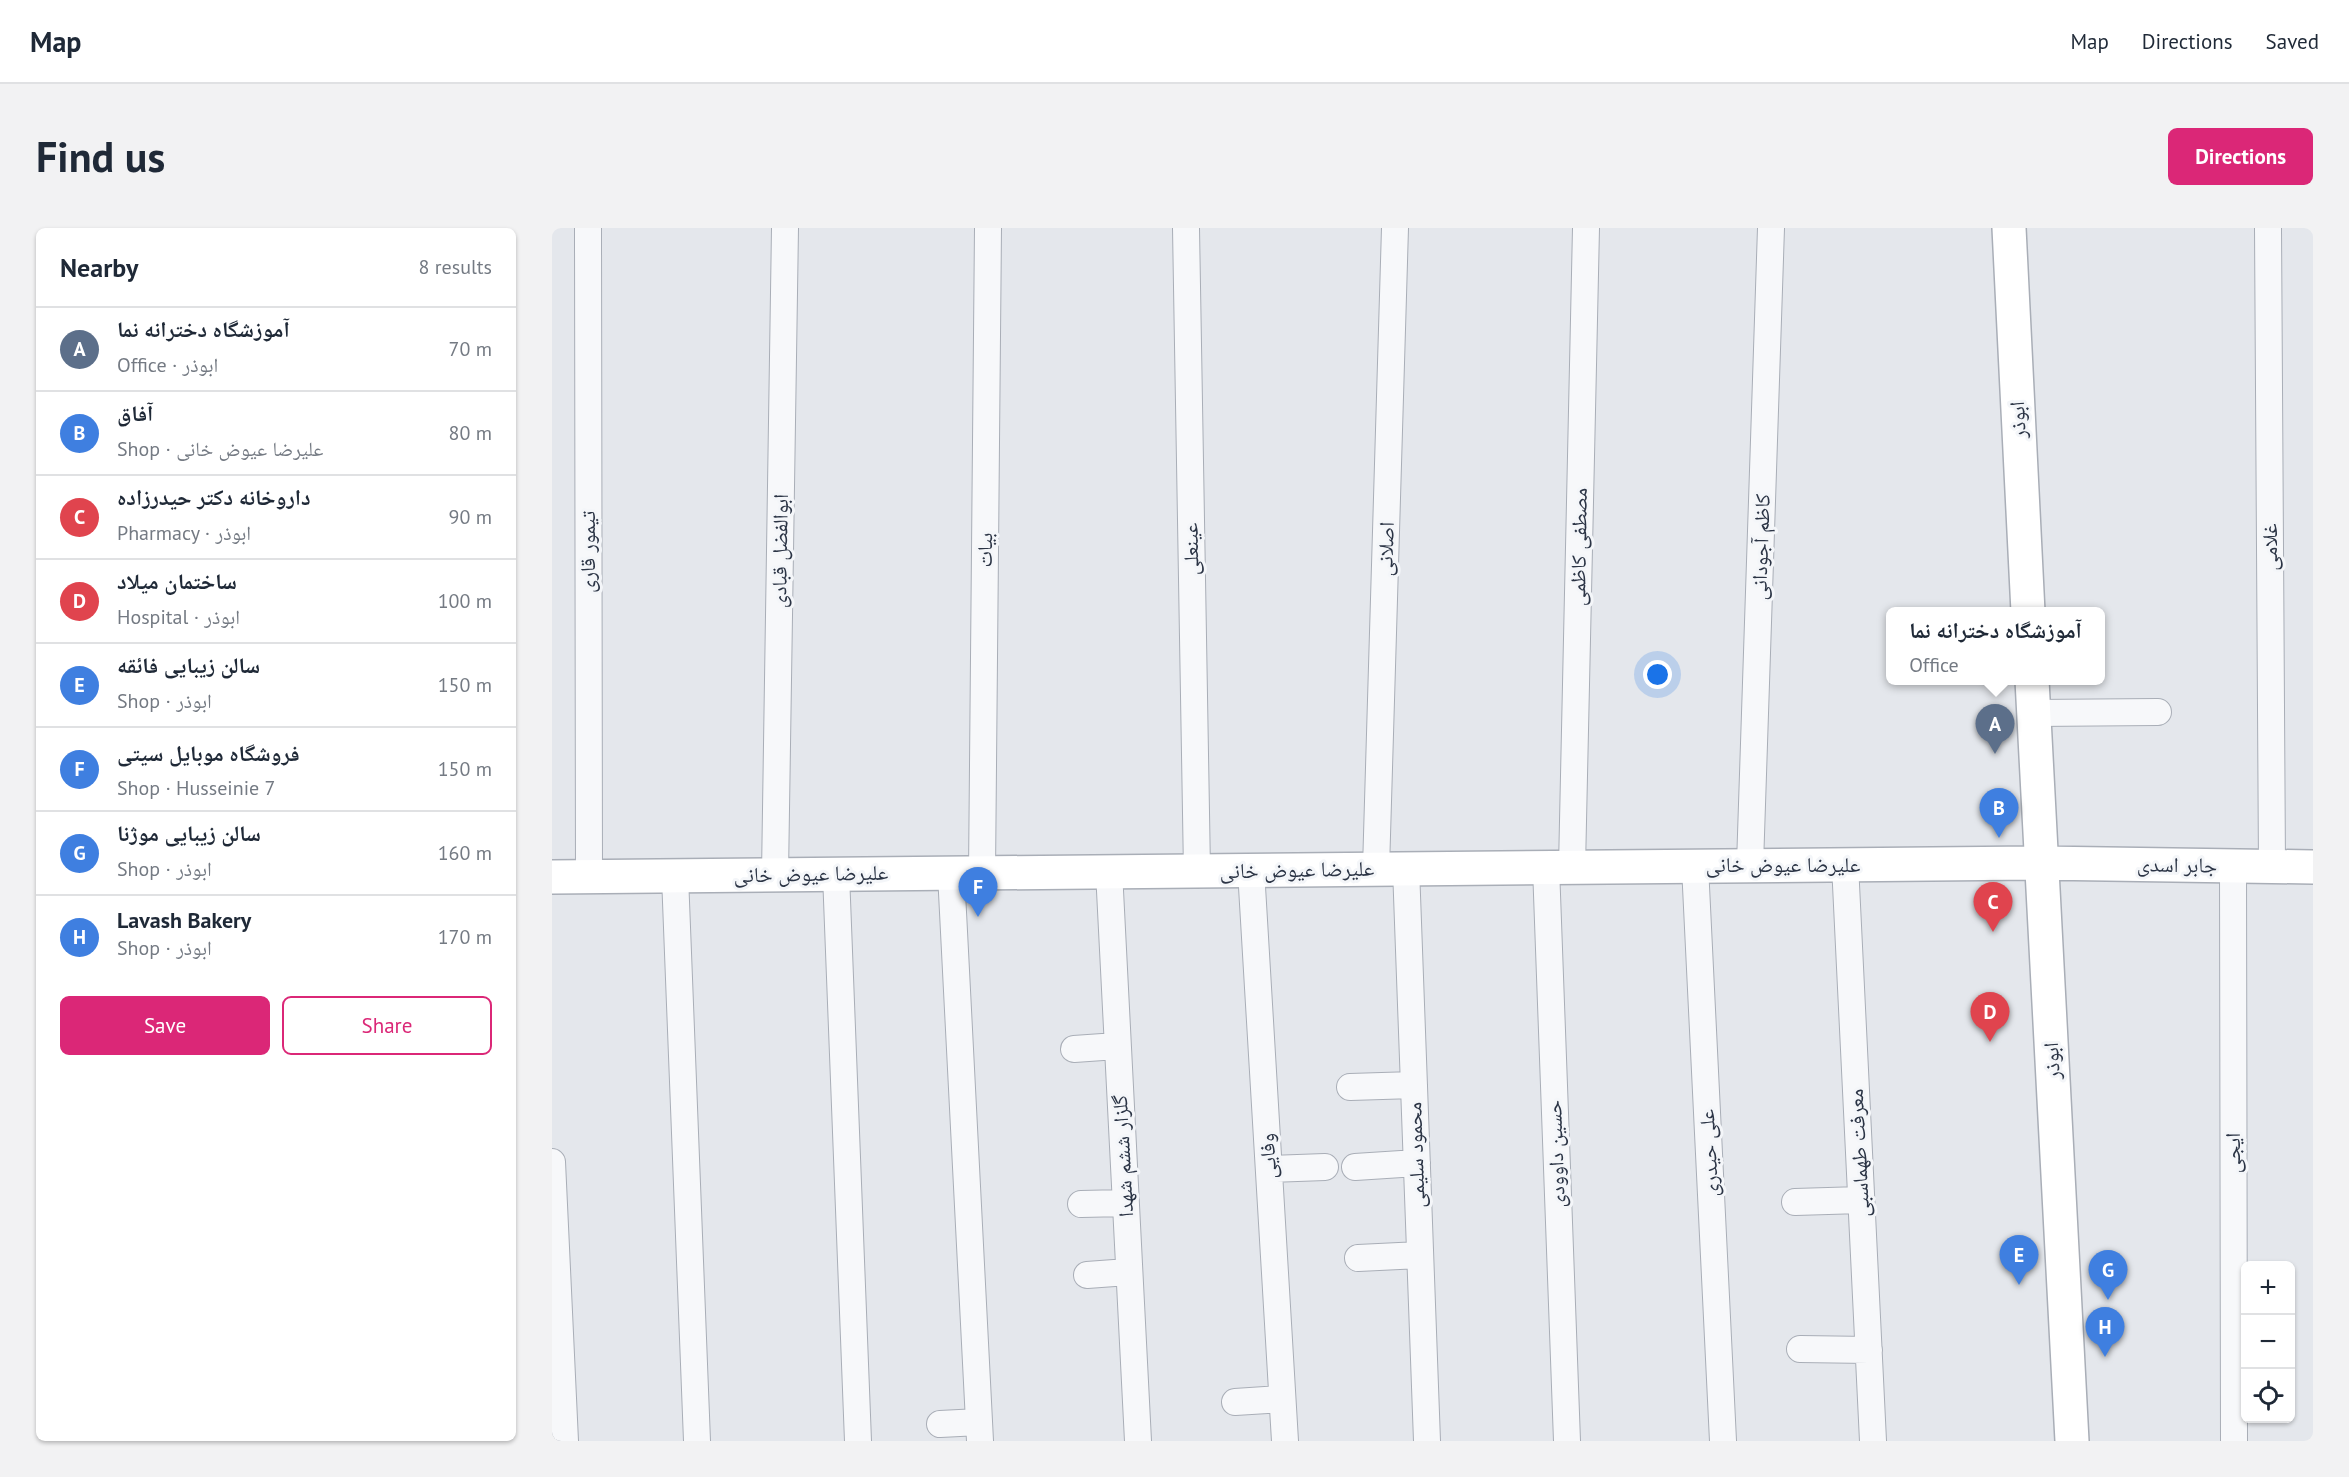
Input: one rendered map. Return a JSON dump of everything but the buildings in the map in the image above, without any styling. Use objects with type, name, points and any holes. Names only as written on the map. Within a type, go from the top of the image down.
[{"type":"street","name":"تیمور قاری","points":[[588,228],[589,876]]},
{"type":"street","name":"ابوالفضل قبادی","points":[[775,874],[785,228]]},
{"type":"street","name":"بیات","points":[[980,1431],[967,873],[988,228]]},
{"type":"street","name":"عینعلی","points":[[1186,228],[1197,871]]},
{"type":"street","name":"اصلانی","points":[[1391,869],[1395,228]]},
{"type":"street","name":"مصطفی کاظمی","points":[[1559,867],[1586,228]]},
{"type":"street","name":"کاظم آجودانی","points":[[1750,865],[1771,228]]},
{"type":"street","name":"ابوذر","points":[[2008,228],[2028,607]]},
{"type":"street","name":"غلامی","points":[[2268,228],[2272,867]]},
{"type":"street","name":"ابوذر","points":[[2032,685],[2072,1441]]},
{"type":"street","points":[[2034,713],[2158,712]]},
{"type":"street","name":"علیرضا عیوض خانی","points":[[552,877],[2041,863]]},
{"type":"street","name":"جابر اسدی","points":[[2041,863],[2313,867]]},
{"type":"street","name":"معرفت طهماسبی","points":[[1845,864],[1873,1441]]},
{"type":"street","name":"علی حیدری","points":[[1695,866],[1723,1441]]},
{"type":"street","name":"ایجی","points":[[2233,866],[2234,1441]]},
{"type":"street","name":"حسین داوودی","points":[[1559,867],[1567,1441]]},
{"type":"street","name":"محمود سلیمی","points":[[1391,869],[1414,1085],[1427,1441]]},
{"type":"street","name":"وفایی","points":[[1251,870],[1285,1441]]},
{"type":"street","name":"گلزار ششم شهدا","points":[[1109,871],[1138,1441]]},
{"type":"street","points":[[836,874],[858,1441]]},
{"type":"street","points":[[675,876],[697,1441]]},
{"type":"street","points":[[1074,1049],[1117,1046]]},
{"type":"street","points":[[1350,1088],[1414,1085]]},
{"type":"street","points":[[552,1162],[565,1441]]},
{"type":"street","points":[[1355,1167],[1417,1163]]},
{"type":"street","points":[[1269,1169],[1325,1167]]},
{"type":"street","points":[[1795,1202],[1861,1200]]},
{"type":"street","points":[[1081,1204],[1125,1203]]},
{"type":"street","points":[[1358,1258],[1420,1255]]},
{"type":"street","points":[[1087,1275],[1128,1272]]},
{"type":"street","points":[[1800,1349],[1869,1350]]},
{"type":"street","points":[[1235,1402],[1282,1398]]},
{"type":"street","points":[[940,1424],[980,1431]]},
{"type":"place","name":"آموزشگاه دخترانه نما","points":[[1995,754]]},
{"type":"place","name":"آفاق","points":[[1999,838]]},
{"type":"place","name":"فروشگاه موبایل سیتی","points":[[978,917]]},
{"type":"place","name":"داروخانه دکتر حیدرزاده","points":[[1993,932]]},
{"type":"place","name":"ساختمان میلاد","points":[[1990,1042]]},
{"type":"place","name":"سالن زیبایی فائقه","points":[[2019,1285]]},
{"type":"place","name":"سالن زیبایی موژنا","points":[[2108,1300]]},
{"type":"place","name":"Lavash Bakery","points":[[2105,1357]]}]
